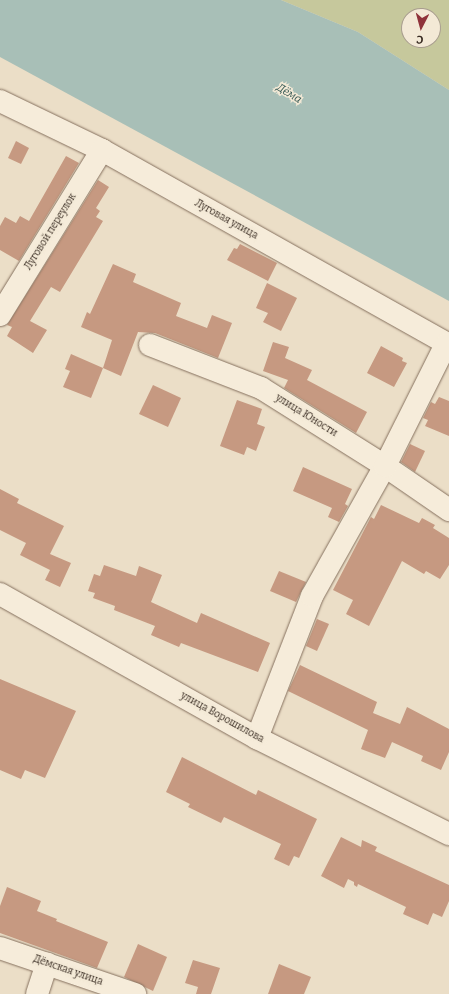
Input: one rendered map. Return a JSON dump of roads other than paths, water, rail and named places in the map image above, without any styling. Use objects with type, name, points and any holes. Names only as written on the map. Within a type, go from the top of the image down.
[{"type":"street","name":"Луговая улица","points":[[0,101],[102,150],[447,344]]},
{"type":"street","name":"Луговой переулок","points":[[0,315],[102,150]]},
{"type":"street","points":[[257,738],[312,596],[385,466],[447,344]]},
{"type":"street","name":"улица Юности","points":[[150,345],[261,388],[385,466],[449,510]]},
{"type":"street","name":"улица Ворошилова","points":[[0,594],[257,738],[449,834]]},
{"type":"street","name":"Дёмская улица","points":[[0,948],[135,994]]},
{"type":"street","points":[[37,994],[47,964]]},
{"type":"water","name":"Дёма","points":[[0,0],[281,0],[358,32],[449,90],[449,301],[0,57]]}]
